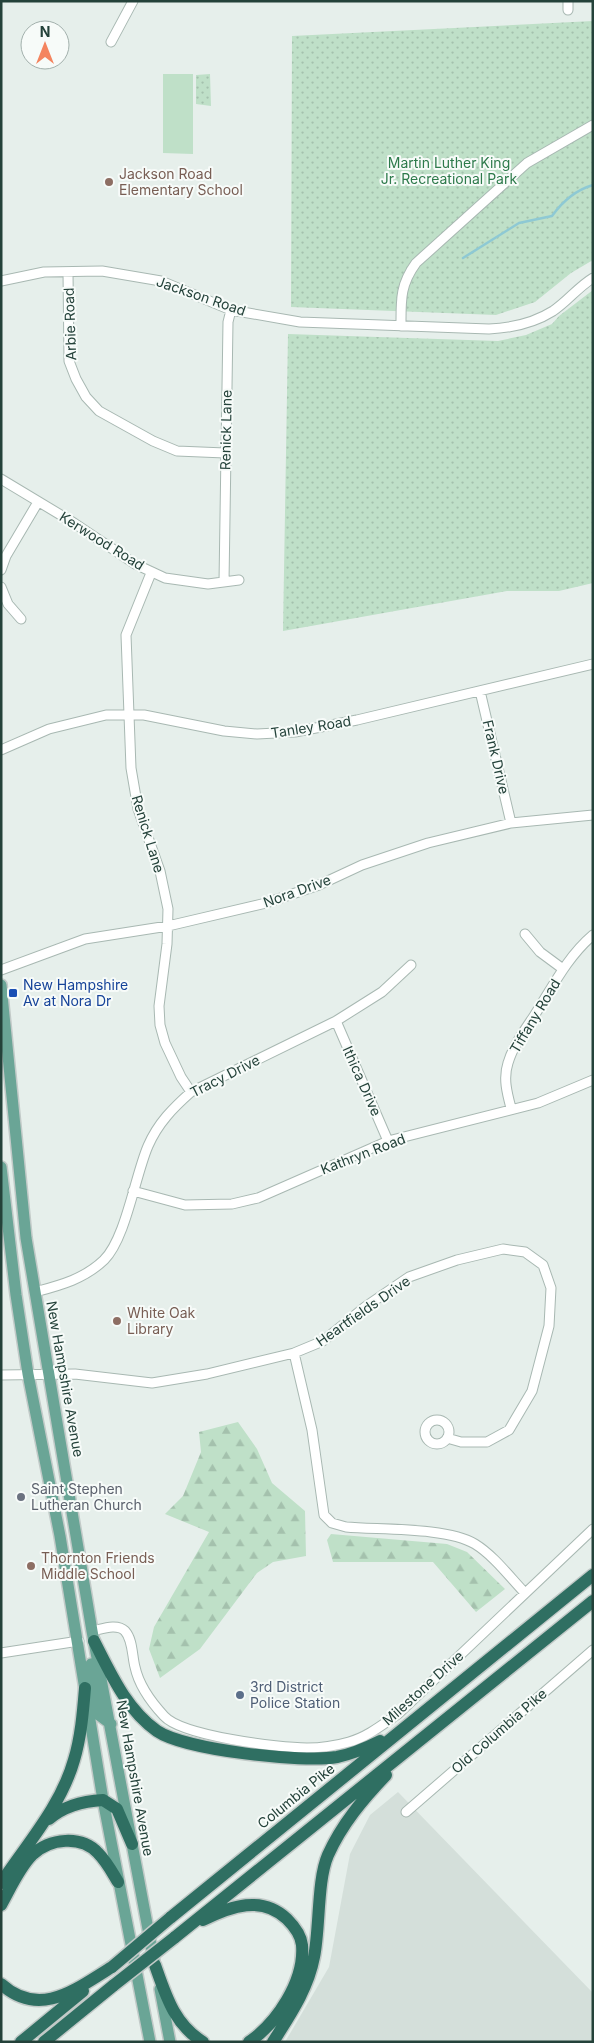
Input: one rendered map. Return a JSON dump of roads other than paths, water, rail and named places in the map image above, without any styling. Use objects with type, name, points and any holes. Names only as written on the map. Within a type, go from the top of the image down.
[{"type":"highway","name":"Columbia Pike","points":[[21,2042],[170,1918],[593,1575]]},
{"type":"highway","points":[[44,2042],[418,1740],[593,1602]]},
{"type":"highway","points":[[93,1636],[134,1711],[158,1732],[172,1739],[203,1748],[307,1758],[336,1757],[357,1752],[396,1734]]},
{"type":"highway","points":[[1,1883],[53,1807],[74,1761],[81,1731],[85,1688]]},
{"type":"highway","points":[[273,2042],[304,1991],[314,1957],[328,1856],[346,1823],[364,1798],[418,1740]]},
{"type":"highway","points":[[39,1827],[57,1812],[77,1804],[103,1800],[117,1809],[132,1844]]},
{"type":"highway","points":[[1,1905],[31,1856],[44,1846],[60,1841],[77,1842],[90,1846],[108,1865],[118,1882]]},
{"type":"highway","points":[[185,1929],[220,1911],[240,1905],[258,1904],[276,1910],[296,1929],[302,1947],[300,1969],[278,2013],[249,2042]]},
{"type":"highway","points":[[155,1965],[176,2017],[187,2030],[203,2042]]},
{"type":"highway","points":[[1,1984],[12,1993],[24,1998],[38,2002],[53,2000],[112,1967]]},
{"type":"highway","points":[[56,2042],[114,1985]]},
{"type":"main road","name":"New Hampshire Avenue","points":[[1,985],[20,1180],[35,1292],[71,1493],[93,1636],[170,2042]]},
{"type":"main road","points":[[1,1168],[28,1374],[70,1589],[103,1800],[150,2042]]},
{"type":"main road","points":[[2,1182],[20,1180]]},
{"type":"main road","points":[[70,1589],[77,1594],[83,1622],[93,1636]]},
{"type":"main road","points":[[79,1641],[87,1643],[100,1714],[110,1724]]},
{"type":"street","points":[[111,42],[133,1]]},
{"type":"street","points":[[402,326],[404,281],[416,263],[527,163],[593,125]]},
{"type":"street","name":"Jackson Road","points":[[1,281],[44,272],[102,271],[161,281],[232,310],[300,322],[508,328],[533,321],[554,310],[581,285],[593,278]]},
{"type":"street","name":"Arbie Road","points":[[68,272],[69,361],[86,397],[99,411],[152,441],[177,451],[226,453]]},
{"type":"street","name":"Renick Lane","points":[[224,582],[228,322],[232,310]]},
{"type":"street","name":"Kerwood Road","points":[[1,479],[74,523],[135,564],[165,578],[186,583],[208,584],[239,580]]},
{"type":"street","points":[[1,570],[6,556],[38,502]]},
{"type":"street","name":"Renick Lane","points":[[152,572],[126,635],[134,791],[160,870],[168,909],[168,926],[160,991],[160,1025],[177,1069],[191,1092]]},
{"type":"street","points":[[1,587],[8,604],[21,619]]},
{"type":"street","name":"Tanley Road","points":[[1,750],[49,729],[106,715],[144,715],[224,731],[257,734],[295,732],[593,664]]},
{"type":"street","name":"Frank Drive","points":[[480,691],[511,823]]},
{"type":"street","name":"Nora Drive","points":[[1,970],[86,939],[168,926],[266,903],[400,852],[511,823],[593,815]]},
{"type":"street","points":[[525,934],[540,952],[563,969]]},
{"type":"street","name":"Tiffany Road","points":[[511,1108],[506,1089],[508,1062],[518,1040],[563,969],[582,945],[593,935]]},
{"type":"street","name":"Tracy Drive","points":[[35,1292],[70,1283],[87,1274],[105,1259],[117,1237],[147,1147],[157,1127],[171,1110],[191,1092],[336,1021],[382,992],[411,966]]},
{"type":"street","name":"Ithica Drive","points":[[336,1021],[388,1141]]},
{"type":"street","name":"Kathryn Road","points":[[133,1191],[185,1205],[232,1204],[258,1198],[388,1141],[511,1108],[538,1103],[593,1080]]},
{"type":"street","name":"Heartfields Drive","points":[[1,1375],[48,1373],[152,1383],[207,1374],[294,1353],[323,1341],[365,1307],[409,1277],[457,1260],[503,1249],[525,1252],[543,1265],[552,1288],[549,1326],[532,1391],[509,1430],[487,1442],[461,1442],[447,1438]]},
{"type":"street","points":[[294,1353],[312,1430],[324,1515],[332,1522],[346,1527],[446,1534],[463,1538],[476,1545],[524,1592]]},
{"type":"street","name":"Milestone Drive","points":[[93,1636],[116,1626],[125,1631],[130,1641],[135,1669],[144,1690],[166,1718],[183,1728],[202,1734],[244,1740],[306,1748],[329,1747],[350,1742],[370,1733],[398,1714],[524,1592],[593,1529]]},
{"type":"street","points":[[1,1653],[79,1641]]},
{"type":"street","name":"Old Columbia Pike","points":[[406,1812],[593,1650]]},
{"type":"waterway","points":[[463,258],[519,223],[552,216],[570,197],[593,185]]},
{"type":"place","name":"Jackson Road Elementary School","points":[[109,182]]},
{"type":"place","name":"New Hampshire Av at Nora Dr","points":[[13,993]]},
{"type":"place","name":"White Oak Library","points":[[117,1321]]},
{"type":"place","name":"Saint Stephen Lutheran Church","points":[[21,1497]]},
{"type":"place","name":"Thornton Friends Middle School","points":[[31,1566]]},
{"type":"place","name":"3rd District Police Station","points":[[240,1695]]},
{"type":"park label","name":"Martin Luther King Jr. Recreational Park","points":[[449,172]]}]
